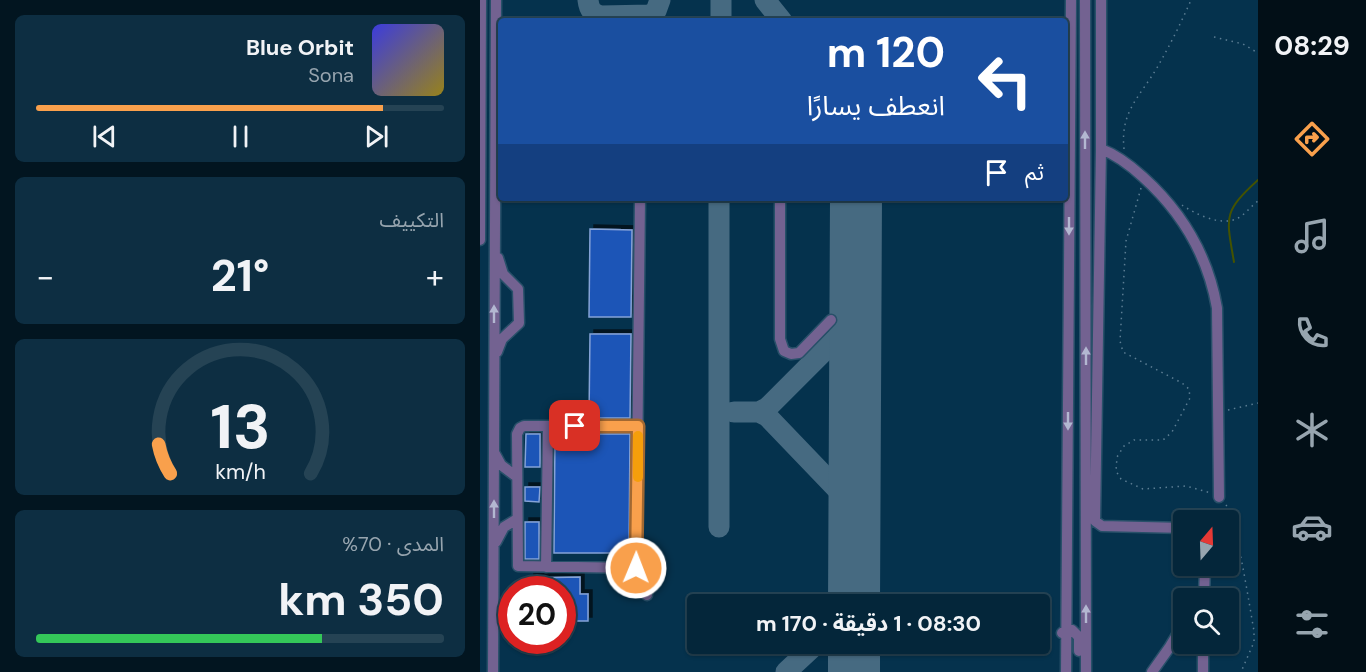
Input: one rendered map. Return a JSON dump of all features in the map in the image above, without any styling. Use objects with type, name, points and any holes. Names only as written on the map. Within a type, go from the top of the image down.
[{"type":"street","points":[[480,240],[481,0]]},
{"type":"street","points":[[496,0],[498,56],[494,364],[494,643],[496,672]]},
{"type":"street","points":[[1065,672],[1071,0]]},
{"type":"street","points":[[1085,0],[1086,672]]},
{"type":"street","points":[[1101,0],[1095,521],[1102,526],[1173,528]]},
{"type":"street","points":[[1101,149],[1144,178],[1168,202],[1183,221],[1205,262],[1213,285],[1216,308],[1220,497]]},
{"type":"street","points":[[640,201],[636,568],[638,572],[646,575],[647,595]]},
{"type":"street","points":[[780,201],[780,339],[784,351],[791,354],[799,353],[831,320]]},
{"type":"street","points":[[494,364],[502,339],[517,327],[519,321],[519,289],[501,271],[495,243]]},
{"type":"street","points":[[636,568],[518,566],[517,477],[518,429],[524,426],[638,426]]},
{"type":"street","points":[[546,567],[548,426]]},
{"type":"street","points":[[494,451],[501,465],[517,477]]},
{"type":"street","points":[[494,548],[504,527],[517,519]]},
{"type":"street","points":[[1205,576],[1205,588]]},
{"type":"street","points":[[1203,588],[1205,584]]},
{"type":"street","points":[[1067,629],[1072,630],[1078,637],[1079,672]]},
{"type":"street","points":[[1152,672],[1173,641]]},
{"type":"street","points":[[1203,654],[1203,672]]},
{"type":"path","points":[[1123,149],[1122,129],[1128,111],[1157,68],[1191,0]]},
{"type":"path","points":[[1214,37],[1243,44],[1258,53]]},
{"type":"path","points":[[1144,178],[1126,241],[1120,341],[1123,352],[1182,383],[1189,389],[1190,398],[1172,432],[1163,440],[1134,440],[1124,446],[1117,458],[1116,471],[1121,479],[1143,489],[1186,486],[1220,497],[1229,508],[1254,631],[1254,642],[1241,672]]},
{"type":"path","points":[[1177,202],[1205,217],[1222,221],[1236,219],[1258,201]]},
{"type":"path","points":[[1218,412],[1258,403]]},
{"type":"building","points":[[590,229],[632,230],[631,317],[589,317]]},
{"type":"building","points":[[590,334],[631,334],[630,418],[589,418]]},
{"type":"building","points":[[526,434],[540,434],[540,467],[525,467]]},
{"type":"building","points":[[555,434],[630,434],[629,553],[554,553]]},
{"type":"building","points":[[525,487],[540,487],[539,502],[525,501]]},
{"type":"building","points":[[525,522],[539,522],[539,559],[525,559]]},
{"type":"building","points":[[576,577],[580,577],[580,594],[588,594],[588,621],[576,621]]},
{"type":"waterway","points":[[1234,262],[1229,234],[1230,216],[1238,200],[1258,180]]},
{"type":"taxiway","points":[[588,0],[592,11],[601,16],[650,15],[656,11],[660,0]]},
{"type":"taxiway","points":[[721,0],[721,18]]},
{"type":"taxiway","points":[[765,0],[780,18]]},
{"type":"taxiway","points":[[719,201],[719,527]]},
{"type":"taxiway","points":[[855,515],[837,489],[767,416],[759,412],[767,408],[848,328],[856,314]]},
{"type":"taxiway","points":[[734,412],[759,412]]},
{"type":"taxiway","points":[[853,594],[855,586]]},
{"type":"taxiway","points":[[786,672],[805,654]]},
{"type":"runway","points":[[854,594],[856,201]]},
{"type":"runway","points":[[854,654],[854,672]]},
{"type":"slow traffic","points":[[638,436],[638,477]]},
{"type":"route","points":[[575,426],[638,426],[636,568]]}]
